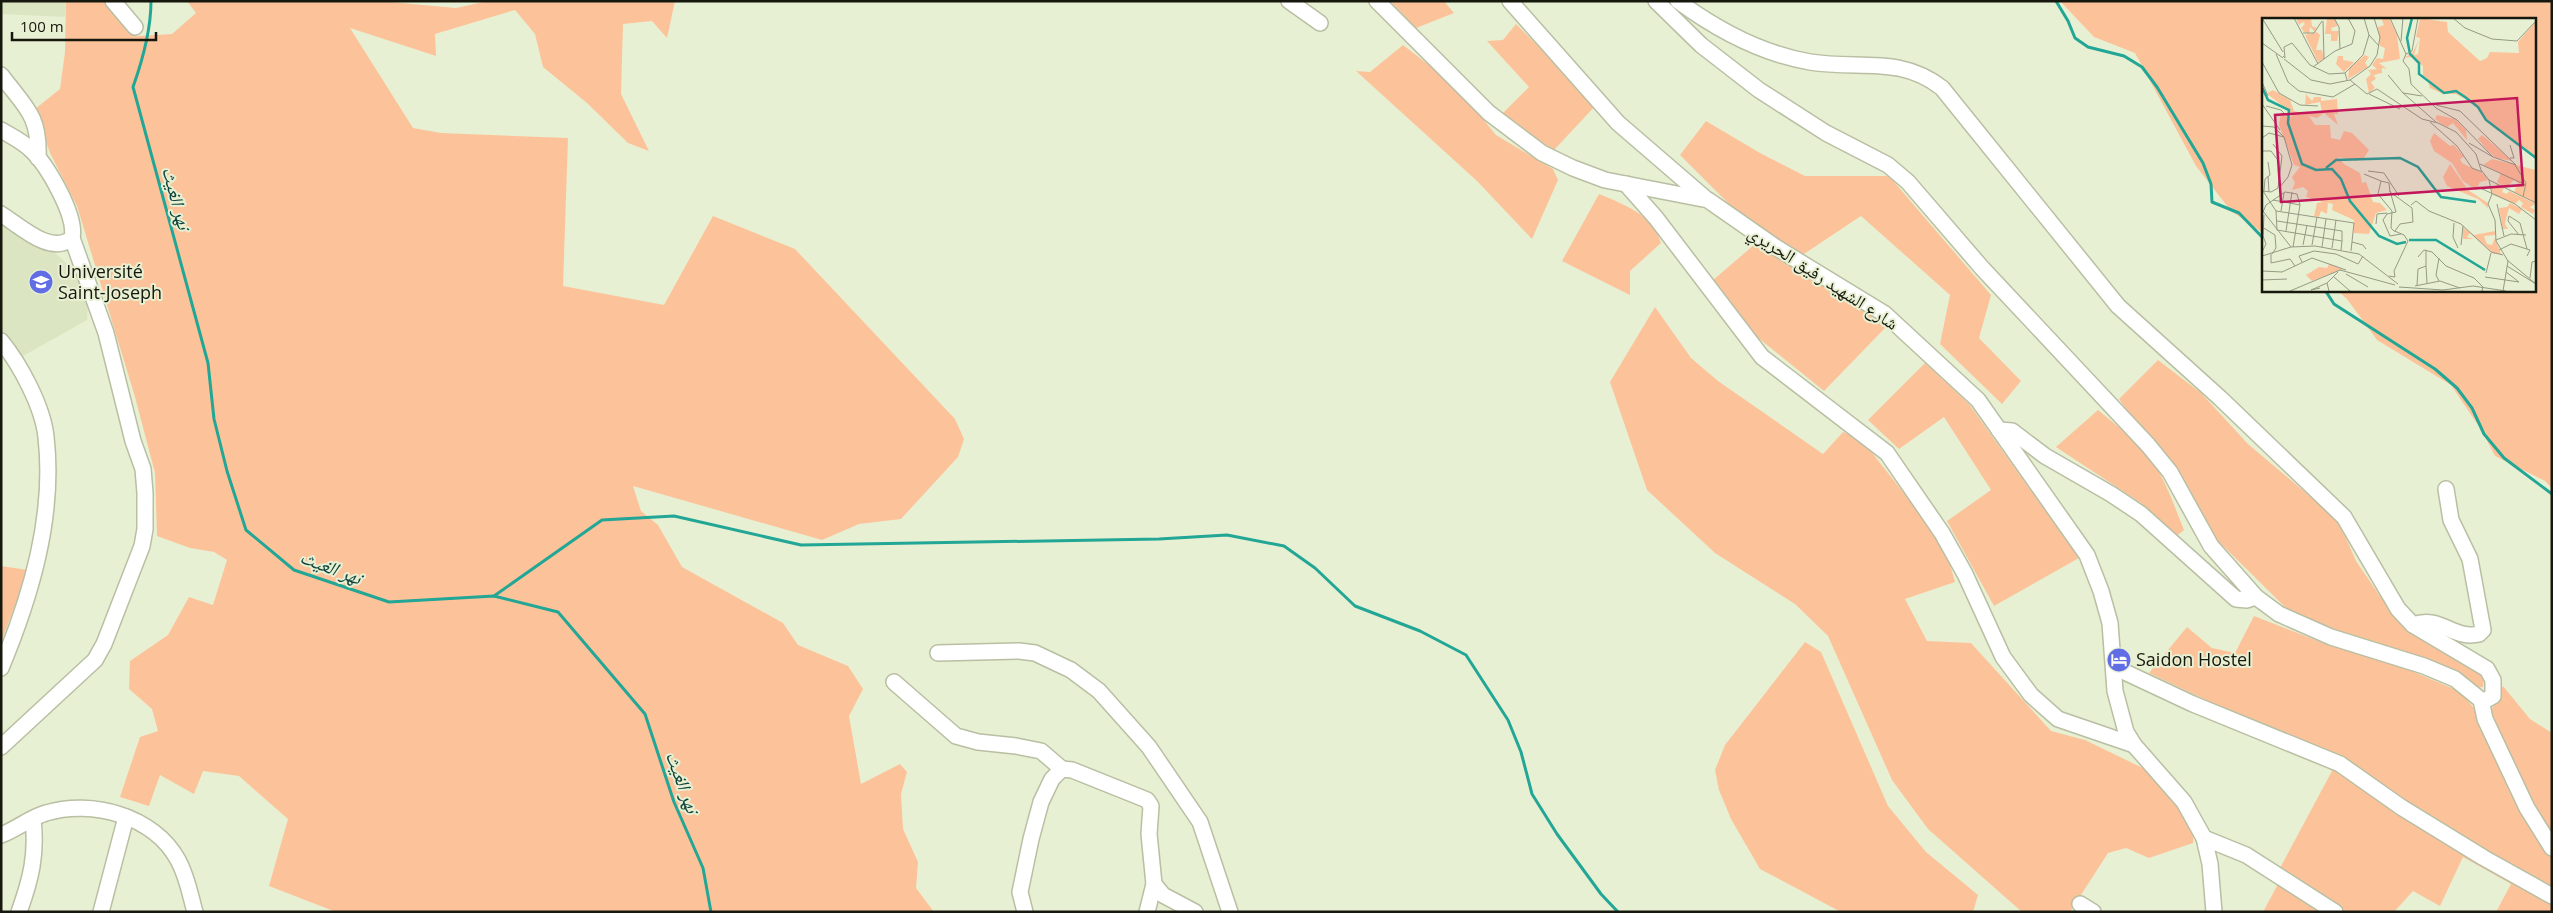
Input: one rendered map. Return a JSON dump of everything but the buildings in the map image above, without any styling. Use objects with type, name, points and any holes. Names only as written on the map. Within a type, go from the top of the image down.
[{"type":"street","points":[[113,1],[135,28]]},
{"type":"street","points":[[1289,1],[1320,23]]},
{"type":"street","name":"شارع الشهيد رفيق الحريري","points":[[1377,1],[1489,112],[1522,140],[1572,168],[1626,184],[1708,200],[1777,248],[1885,314],[1978,400],[2086,555],[2101,591],[2110,623],[2119,712],[2134,745],[2184,802],[2204,838],[2210,864],[2214,912]]},
{"type":"street","points":[[1510,1],[1618,122],[1708,200]]},
{"type":"street","points":[[1656,1],[1700,45],[1759,90],[1818,129],[1888,165],[1908,182],[1982,268],[2148,444],[2170,472],[2211,546],[2256,596],[2279,614],[2331,637],[2424,666],[2455,679],[2472,695],[2481,700],[2486,700],[2493,696],[2494,680],[2487,669],[2413,625],[2398,609],[2344,517],[2220,398],[2118,306],[1942,88],[1911,69],[1887,66],[1827,64],[1786,56],[1728,33],[1678,1]]},
{"type":"street","points":[[1,75],[30,111],[39,138],[38,158]]},
{"type":"street","points":[[1,130],[23,143],[46,168],[73,228],[72,238],[106,333],[133,441],[143,470],[146,519],[144,537],[130,582],[104,644],[95,660],[1,747]]},
{"type":"street","points":[[1626,184],[1656,218],[1762,357],[1887,453],[1942,533],[1965,574],[2003,657],[2031,696],[2058,719],[2134,745]]},
{"type":"street","points":[[1,214],[54,245],[87,278]]},
{"type":"street","points":[[54,245],[61,245],[72,238]]},
{"type":"street","points":[[1,341],[14,359],[39,412],[46,436],[48,487],[46,516],[34,573],[1,668]]},
{"type":"street","points":[[1999,430],[2012,431],[2045,456],[2111,494],[2141,514],[2232,597],[2247,600],[2256,596]]},
{"type":"street","points":[[2413,625],[2429,621],[2468,635],[2479,634],[2483,630],[2470,559],[2451,520],[2446,489]]},
{"type":"street","points":[[938,653],[1020,651],[1035,654],[1071,670],[1099,691],[1149,747],[1200,822],[1230,912]]},
{"type":"street","points":[[2114,667],[2193,704],[2340,764],[2401,807],[2477,854],[2552,896]]},
{"type":"street","points":[[894,682],[956,736],[966,740],[1041,751],[1062,769],[1072,770],[1095,778],[1143,798],[1150,804],[1149,834],[1154,884],[1146,912]]},
{"type":"street","points":[[2481,700],[2485,719],[2527,808],[2552,848]]},
{"type":"street","points":[[1025,912],[1020,892],[1031,839],[1041,802],[1052,779],[1062,769]]},
{"type":"street","points":[[2,832],[33,820],[44,813],[64,809],[112,812],[126,817],[156,833],[170,848],[178,860],[188,883],[195,912]]},
{"type":"street","points":[[101,912],[126,817]]},
{"type":"street","points":[[19,912],[29,886],[36,846],[33,820]]},
{"type":"street","points":[[2204,838],[2246,855],[2335,912]]},
{"type":"street","points":[[1154,884],[1163,895],[1195,912]]},
{"type":"shaded area","points":[[1,1],[66,1],[65,17],[1,14]]},
{"type":"shaded area","points":[[66,1],[107,1],[137,36],[172,34],[196,13],[187,1],[380,1],[456,8],[488,1],[675,1],[667,38],[652,21],[623,24],[621,94],[649,151],[628,143],[587,103],[543,67],[535,34],[515,10],[435,34],[436,56],[350,28],[413,128],[441,133],[568,138],[563,286],[664,305],[713,216],[795,249],[955,419],[964,439],[958,457],[901,519],[859,524],[822,540],[633,486],[641,511],[658,525],[682,567],[783,623],[798,645],[848,666],[863,689],[849,716],[861,784],[900,764],[907,772],[901,794],[903,829],[918,862],[916,888],[934,912],[336,912],[269,886],[288,819],[239,776],[203,771],[194,794],[160,775],[149,806],[120,797],[140,737],[158,731],[152,709],[129,689],[130,661],[168,635],[189,597],[213,605],[227,560],[214,552],[190,548],[157,536],[155,473],[135,397],[77,206],[50,153],[35,109],[60,89],[65,52]]},
{"type":"shaded area","points":[[1390,1],[1444,1],[1454,13],[1416,28]]},
{"type":"shaded area","points":[[2060,1],[2552,1],[2552,488],[2545,481],[2495,456],[2482,431],[2451,385],[2377,340],[2347,299],[2338,291],[2536,291],[2536,18],[2262,18],[2262,232],[2231,211],[2196,166],[2135,53],[2094,37]]},
{"type":"shaded area","points":[[1516,24],[1597,104],[1554,150],[1501,115],[1529,87],[1487,41],[1503,40]]},
{"type":"shaded area","points":[[1403,45],[1456,86],[1496,135],[1553,169],[1558,180],[1532,239],[1477,181],[1356,71],[1370,72]]},
{"type":"shaded area","points":[[1706,121],[1760,153],[1805,176],[1889,176],[1991,295],[1979,338],[2021,381],[2002,404],[1940,344],[1950,295],[1861,216],[1801,256],[1731,206],[1680,155]]},
{"type":"shaded area","points":[[1599,194],[1628,207],[1644,218],[1657,233],[1661,243],[1630,271],[1630,295],[1562,261]]},
{"type":"shaded area","name":"Université Saint-Joseph","points":[[1,218],[50,248],[78,274],[88,304],[87,320],[23,356],[1,334]]},
{"type":"shaded area","points":[[1755,244],[1862,304],[1887,326],[1824,391],[1751,332],[1712,281]]},
{"type":"shaded area","points":[[1655,307],[1691,358],[1718,381],[1823,454],[1843,432],[1862,440],[1910,501],[1947,554],[1955,582],[1905,599],[1927,641],[1971,643],[2051,731],[2085,740],[2149,771],[2194,827],[2193,843],[2149,858],[2126,848],[2108,853],[2070,912],[2022,912],[1928,829],[1892,780],[1828,636],[1795,604],[1715,553],[1647,490],[1610,382]]},
{"type":"shaded area","points":[[2158,360],[2201,393],[2248,444],[2338,520],[2356,561],[2397,621],[2484,676],[2483,687],[2473,688],[2447,667],[2329,629],[2291,613],[2214,537],[2119,399]]},
{"type":"shaded area","points":[[1925,363],[1969,404],[2079,558],[1994,606],[1947,521],[1991,490],[1944,417],[1899,449],[1868,420]]},
{"type":"shaded area","points":[[2098,410],[2134,441],[2158,471],[2184,530],[2175,537],[2141,503],[2056,447]]},
{"type":"shaded area","points":[[1,566],[28,570],[1,643]]},
{"type":"shaded area","points":[[2254,616],[2328,645],[2395,664],[2461,692],[2477,712],[2492,709],[2503,686],[2530,719],[2552,733],[2552,912],[2496,912],[2511,884],[2463,857],[2440,906],[2413,891],[2394,912],[2347,912],[2280,868],[2332,771],[2288,739],[2149,673],[2187,627],[2212,648],[2235,653]]},
{"type":"shaded area","points":[[1805,642],[1821,652],[1888,806],[1926,852],[1978,895],[1973,912],[1841,912],[1760,869],[1731,819],[1719,790],[1715,770],[1725,745]]},
{"type":"shaded area","points":[[2278,884],[2320,912],[2263,912]]},
{"type":"waterway","name":"نهر الغيث","points":[[151,1],[146,45],[133,87],[208,363],[214,419],[227,471],[246,530],[294,570],[389,602],[494,596],[558,612],[645,714],[674,802],[703,868],[711,912]]},
{"type":"waterway","points":[[2056,1],[2068,21],[2075,38],[2088,47],[2124,56],[2142,67],[2157,87],[2203,163],[2211,184],[2212,202],[2239,213],[2262,237]]},
{"type":"waterway","points":[[2326,291],[2334,304],[2435,369],[2457,388],[2472,408],[2484,434],[2504,458],[2552,494]]},
{"type":"waterway","points":[[494,596],[602,520],[674,516],[801,545],[1159,539],[1227,535],[1284,546],[1315,568],[1355,606],[1420,631],[1466,655],[1508,720],[1521,752],[1532,794],[1557,834],[1601,894],[1618,912]]},
{"type":"place","name":"Université Saint-Joseph","points":[[41,282]]},
{"type":"place","name":"Saidon Hostel","points":[[2119,660]]}]
